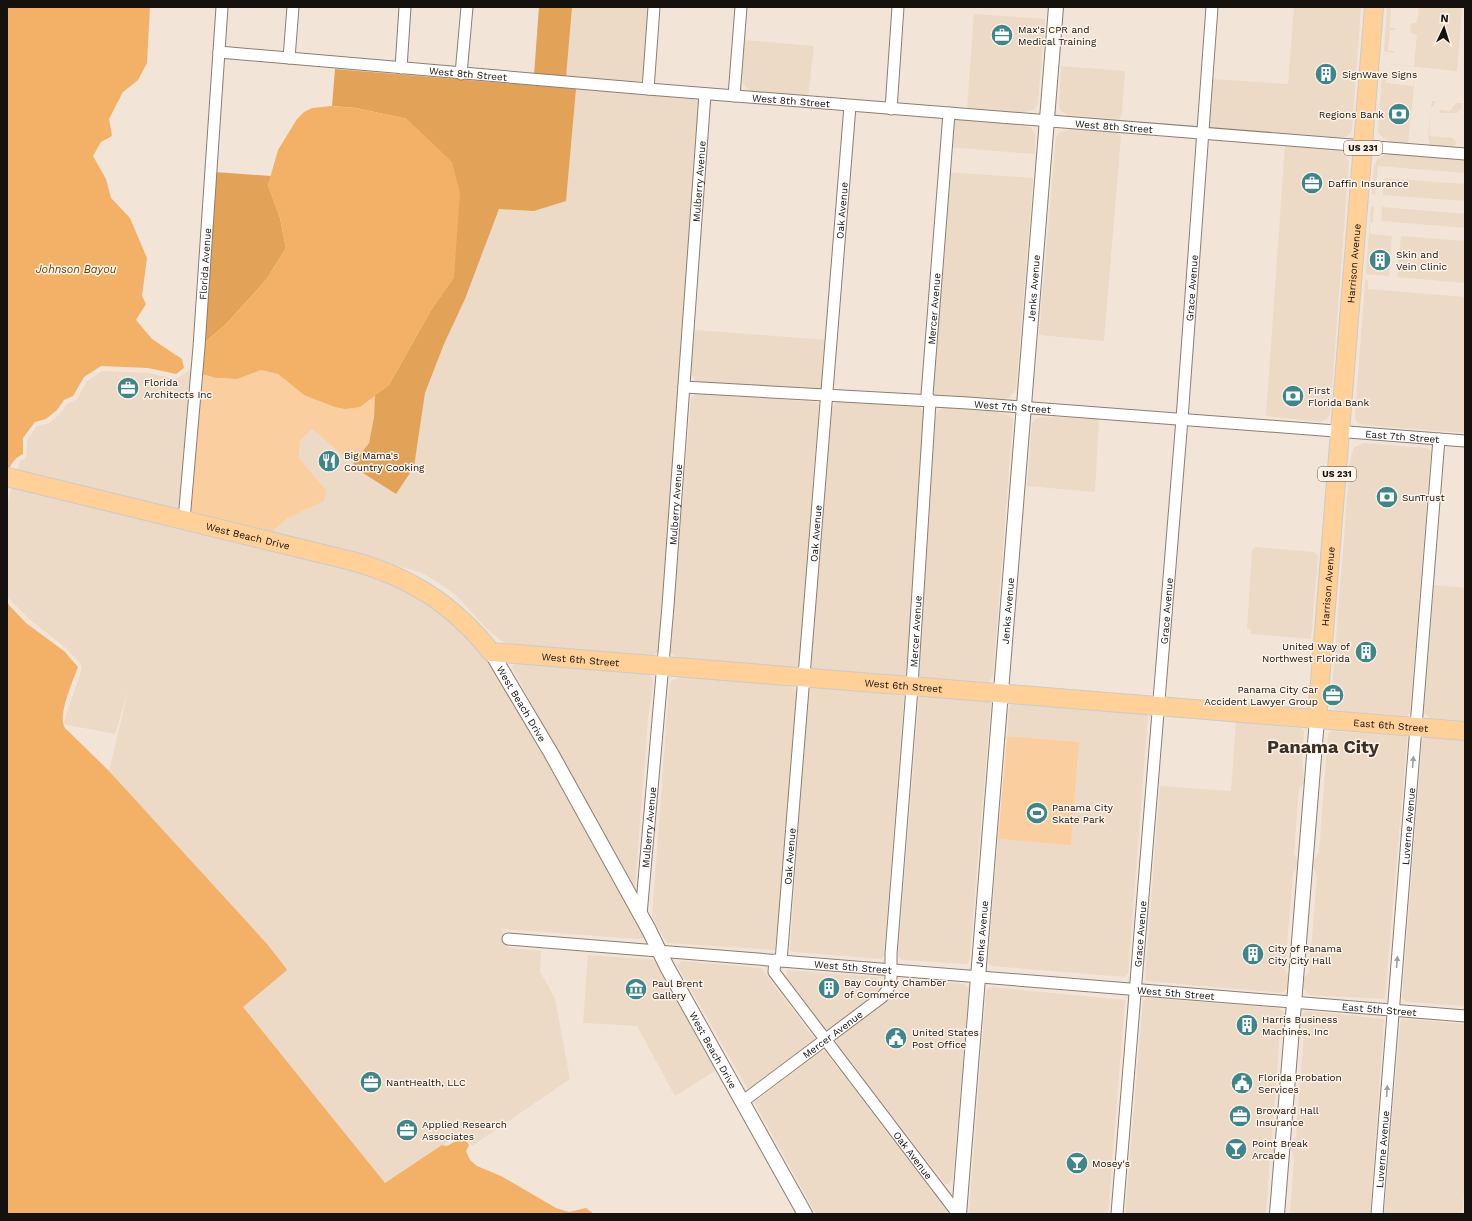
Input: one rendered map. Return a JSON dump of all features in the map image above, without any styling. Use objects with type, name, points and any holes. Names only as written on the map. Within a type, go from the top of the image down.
[{"type":"main road","name":"Harrison Avenue","points":[[1317,719],[1374,7]]},
{"type":"main road","name":"West Beach Drive","points":[[10,477],[352,561],[399,577],[424,591],[450,609],[472,630],[491,652]]},
{"type":"main road","name":"West 6th Street","points":[[491,652],[1317,719]]},
{"type":"main road","name":"East 6th Street","points":[[1317,719],[1465,731]]},
{"type":"street","name":"Florida Avenue","points":[[184,520],[199,347],[222,7]]},
{"type":"street","points":[[289,58],[293,7]]},
{"type":"street","points":[[401,68],[405,7]]},
{"type":"street","points":[[461,74],[467,7]]},
{"type":"street","points":[[648,89],[654,7]]},
{"type":"street","points":[[734,96],[740,7]]},
{"type":"street","points":[[891,109],[898,7]]},
{"type":"street","name":"Jenks Avenue","points":[[959,1214],[1056,7]]},
{"type":"street","name":"Grace Avenue","points":[[1117,1214],[1182,419],[1212,7]]},
{"type":"street","name":"West 8th Street","points":[[219,52],[461,74],[850,106],[1203,132],[1465,154]]},
{"type":"street","name":"Mulberry Avenue","points":[[641,915],[684,387],[705,94]]},
{"type":"street","name":"Oak Avenue","points":[[850,106],[804,678],[778,960],[774,972],[959,1214]]},
{"type":"street","name":"Mercer Avenue","points":[[742,1102],[885,995],[890,982],[912,686],[930,402],[927,395],[927,387],[949,113]]},
{"type":"street","name":"West 7th Street","points":[[684,387],[827,397],[1024,407],[1340,432]]},
{"type":"street","name":"East 7th Street","points":[[1340,432],[1465,441]]},
{"type":"street","name":"Luverne Avenue","points":[[1377,1214],[1439,439]]},
{"type":"street","name":"West Beach Drive","points":[[491,652],[551,753],[805,1214]]},
{"type":"street","name":"Harrison Avenue","points":[[1278,1214],[1317,719]]},
{"type":"street","name":"West 5th Street","points":[[508,939],[1294,1001]]},
{"type":"street","name":"East 5th Street","points":[[1294,1001],[1465,1016]]},
{"type":"shaded area","points":[[539,7],[572,7],[566,77],[534,75]]},
{"type":"shaded area","points":[[570,7],[650,7],[642,80],[636,83],[566,77]]},
{"type":"shaded area","points":[[1294,7],[1361,7],[1352,130],[1350,134],[1345,137],[1336,138],[1209,128],[1213,79],[1288,84]]},
{"type":"shaded area","points":[[1387,7],[1397,7],[1391,8],[1390,28],[1395,28],[1395,30],[1390,30],[1388,51],[1394,51],[1394,53],[1384,51]]},
{"type":"shaded area","points":[[1419,7],[1462,7],[1457,71],[1386,64],[1414,66],[1417,35],[1411,33],[1410,26],[1412,23],[1417,23]]},
{"type":"shaded area","points":[[974,14],[1045,19],[1038,103],[1034,110],[1018,113],[967,109]]},
{"type":"shaded area","points":[[743,40],[814,46],[808,97],[754,92],[748,90],[743,83],[740,72]]},
{"type":"shaded area","points":[[1061,66],[1125,71],[1122,113],[1119,119],[1067,115],[1061,111],[1059,106]]},
{"type":"shaded area","points":[[335,69],[576,89],[566,201],[534,211],[499,209],[465,299],[444,344],[425,393],[414,467],[396,494],[363,473],[353,464],[369,443],[374,417],[375,395],[389,385],[431,310],[454,277],[407,119],[356,108],[332,106]]},
{"type":"shaded area","points":[[1386,74],[1386,83],[1413,86],[1415,77],[1408,144],[1391,142],[1382,137],[1378,132],[1382,75]]},
{"type":"shaded area","points":[[576,89],[693,99],[700,102],[662,604],[658,651],[653,656],[512,645],[503,642],[488,630],[456,595],[420,572],[270,533],[288,518],[324,501],[326,490],[299,458],[300,442],[312,429],[363,473],[396,494],[414,467],[425,393],[444,344],[465,299],[499,209],[534,211],[566,201]]},
{"type":"shaded area","points":[[1432,101],[1436,101],[1431,109]]},
{"type":"shaded area","points":[[1456,103],[1462,103],[1461,109],[1457,113],[1439,113],[1440,110],[1450,111]]},
{"type":"shaded area","points":[[1431,110],[1429,136],[1453,138],[1457,142],[1453,147],[1431,146],[1428,135]]},
{"type":"shaded area","points":[[954,120],[1009,123],[1030,127],[1035,134],[1035,154],[948,147]]},
{"type":"shaded area","points":[[1075,128],[1117,131],[1121,136],[1104,341],[1039,335],[1056,137],[1060,132]]},
{"type":"shaded area","points":[[1285,145],[1336,149],[1345,154],[1349,162],[1330,414],[1328,418],[1321,422],[1266,416]]},
{"type":"shaded area","points":[[1391,153],[1465,160],[1465,173],[1378,166],[1375,195],[1372,194],[1371,207],[1374,206],[1373,223],[1370,222],[1370,234],[1392,236],[1389,276],[1366,274],[1366,281],[1368,280],[1368,289],[1465,297],[1465,433],[1364,425],[1358,423],[1355,418],[1374,166],[1378,158]]},
{"type":"shaded area","points":[[215,172],[271,176],[268,185],[280,218],[286,248],[266,280],[226,324],[204,343]]},
{"type":"shaded area","points":[[946,172],[1033,178],[1016,390],[1009,398],[1001,400],[932,395]]},
{"type":"shaded area","points":[[1384,178],[1465,184],[1465,201],[1383,195]]},
{"type":"shaded area","points":[[1382,207],[1465,214],[1465,228],[1381,221]]},
{"type":"shaded area","points":[[1401,236],[1465,241],[1465,283],[1397,277]]},
{"type":"shaded area","points":[[695,330],[827,340],[822,389],[697,382],[691,374]]},
{"type":"shaded area","points":[[191,370],[180,512],[17,472],[20,461],[25,459],[27,453],[27,440],[37,426],[49,423],[60,414],[67,404],[77,399],[87,381],[102,371],[148,373],[176,379]]},
{"type":"shaded area","points":[[261,370],[278,374],[304,395],[360,407],[375,395],[374,417],[369,443],[353,464],[312,429],[300,441],[299,458],[326,490],[324,501],[288,518],[270,533],[190,514],[201,374],[231,379]]},
{"type":"shaded area","points":[[696,393],[816,402],[819,404],[800,661],[798,668],[678,658],[670,653],[691,398]]},
{"type":"shaded area","points":[[842,400],[919,406],[926,415],[907,674],[904,677],[813,669],[811,667],[831,409],[836,403]]},
{"type":"shaded area","points":[[944,407],[997,412],[1009,415],[1013,419],[993,675],[987,683],[920,678],[918,674],[936,416],[938,411]]},
{"type":"shaded area","points":[[1037,418],[1099,419],[1095,492],[1027,486],[1032,423]]},
{"type":"shaded area","points":[[1364,443],[1427,448],[1431,452],[1410,712],[1407,716],[1339,711],[1335,709],[1331,703],[1350,461],[1354,447]]},
{"type":"shaded area","points":[[11,488],[92,504],[350,568],[400,586],[429,604],[462,631],[486,659],[509,694],[644,938],[638,939],[489,928],[501,929],[508,948],[541,951],[540,972],[555,998],[570,1079],[472,1146],[462,1133],[385,1184],[242,1007],[286,970],[285,967],[268,945],[109,771],[129,688],[115,734],[63,724],[82,669],[81,664],[66,648],[29,619],[7,597],[7,506]]},
{"type":"shaded area","points":[[1256,547],[1314,552],[1318,556],[1311,639],[1251,634],[1251,629],[1247,629],[1252,550]]},
{"type":"shaded area","points":[[1434,585],[1465,588],[1465,721],[1429,718],[1424,713]]},
{"type":"shaded area","points":[[515,663],[648,674],[652,677],[653,683],[648,719],[635,887],[554,746],[512,667]]},
{"type":"shaded area","points":[[680,677],[792,686],[796,691],[781,901],[775,950],[667,943],[652,918],[669,688],[672,680]]},
{"type":"shaded area","points":[[812,687],[904,696],[884,955],[881,959],[793,952],[790,950],[808,690]]},
{"type":"shaded area","points":[[922,696],[988,701],[991,704],[969,963],[967,964],[902,960],[898,956],[919,698]]},
{"type":"shaded area","points":[[1016,704],[1145,714],[1148,716],[1128,973],[1125,977],[992,966],[988,963],[998,839],[1071,844],[1079,742],[1007,736],[1009,710],[1011,705]]},
{"type":"shaded area","points":[[1236,721],[1301,728],[1304,731],[1302,757],[1304,783],[1299,789],[1294,853],[1299,864],[1293,874],[1285,970],[1290,979],[1288,988],[1282,993],[1147,981],[1145,979],[1160,786],[1231,791]]},
{"type":"shaded area","points":[[1331,731],[1405,736],[1407,738],[1385,999],[1309,995],[1303,988],[1303,980],[1309,972],[1317,876],[1312,862],[1319,853],[1328,734]]},
{"type":"shaded area","name":"Panama City Skate Park","points":[[1007,736],[1079,742],[1071,845],[998,839]]},
{"type":"shaded area","points":[[1426,737],[1465,740],[1465,1006],[1406,1002],[1402,998],[1422,741]]},
{"type":"shaded area","points":[[588,955],[657,960],[718,1069],[675,1096],[637,1026],[583,1023]]},
{"type":"shaded area","points":[[682,961],[761,968],[815,1039],[752,1087],[747,1088],[677,965]]},
{"type":"shaded area","points":[[788,970],[876,977],[879,979],[881,985],[877,992],[827,1032],[786,976]]},
{"type":"shaded area","points":[[917,980],[964,984],[969,988],[953,1178],[948,1184],[945,1184],[836,1043],[838,1038]]},
{"type":"shaded area","points":[[991,987],[1125,1000],[1108,1214],[969,1214],[986,990]]},
{"type":"shaded area","points":[[1146,998],[1278,1008],[1285,1013],[1286,1024],[1280,1031],[1272,1137],[1276,1149],[1270,1158],[1266,1214],[1125,1214],[1143,1001]]},
{"type":"shaded area","points":[[1309,1011],[1384,1019],[1370,1214],[1290,1214],[1294,1159],[1290,1146],[1296,1137],[1304,1032],[1300,1025],[1300,1018],[1304,1012]]},
{"type":"shaded area","points":[[1402,1019],[1465,1024],[1465,1182],[1462,1214],[1384,1214],[1400,1023]]},
{"type":"shaded area","points":[[820,1051],[825,1051],[949,1214],[816,1214],[754,1102]]},
{"type":"water","name":"Johnson Bayou","points":[[7,7],[150,7],[147,63],[138,80],[123,92],[109,119],[112,136],[101,142],[93,156],[106,179],[111,198],[130,218],[147,258],[142,296],[146,304],[136,320],[152,339],[182,359],[184,368],[176,374],[148,368],[101,366],[84,377],[73,396],[64,400],[57,410],[46,419],[35,422],[23,438],[23,454],[12,463],[7,475]]},
{"type":"water","points":[[332,106],[356,108],[407,119],[452,162],[460,193],[454,277],[431,310],[389,385],[360,407],[345,409],[335,407],[304,395],[278,374],[261,370],[237,379],[216,378],[201,374],[204,343],[226,324],[266,280],[286,248],[280,218],[268,185],[278,150],[297,119],[304,112],[312,108]]},
{"type":"water","points":[[7,603],[26,623],[64,651],[78,667],[64,707],[63,723],[65,728],[109,771],[268,945],[287,970],[243,1007],[385,1183],[442,1145],[447,1146],[463,1137],[469,1145],[466,1151],[470,1160],[477,1166],[501,1176],[556,1208],[569,1212],[586,1208],[594,1214],[7,1214]]},
{"type":"place","name":"Max's CPR and Medical Training","points":[[1002,35]]},
{"type":"place","name":"SignWave Signs","points":[[1326,74]]},
{"type":"place","name":"Regions Bank","points":[[1399,114]]},
{"type":"place","name":"Daffin Insurance","points":[[1312,183]]},
{"type":"place","name":"Skin and Vein Clinic","points":[[1380,260]]},
{"type":"place","name":"Florida Architects Inc","points":[[128,388]]},
{"type":"place","name":"First Florida Bank","points":[[1293,396]]},
{"type":"place","name":"Big Mama's Country Cooking","points":[[329,461]]},
{"type":"place","name":"SunTrust","points":[[1387,497]]},
{"type":"place","name":"United Way of Northwest Florida","points":[[1366,652]]},
{"type":"place","name":"Panama City Car Accident Lawyer Group","points":[[1333,695]]},
{"type":"place","name":"Panama City Skate Park","points":[[1037,813]]},
{"type":"place","name":"City of Panama City City Hall","points":[[1253,954]]},
{"type":"place","name":"Bay County Chamber of Commerce","points":[[829,988]]},
{"type":"place","name":"Paul Brent Gallery","points":[[636,989]]},
{"type":"place","name":"Harris Business Machines, Inc","points":[[1247,1025]]},
{"type":"place","name":"United States Post Office","points":[[896,1038]]},
{"type":"place","name":"NantHealth, LLC","points":[[371,1082]]},
{"type":"place","name":"Florida Probation Services","points":[[1242,1083]]},
{"type":"place","name":"Broward Hall Insurance","points":[[1240,1116]]},
{"type":"place","name":"Applied Research Associates","points":[[407,1130]]},
{"type":"place","name":"Point Break Arcade","points":[[1236,1149]]},
{"type":"place","name":"Mosey's","points":[[1077,1163]]},
{"type":"district","name":"Panama City","points":[[1323,747]]}]
